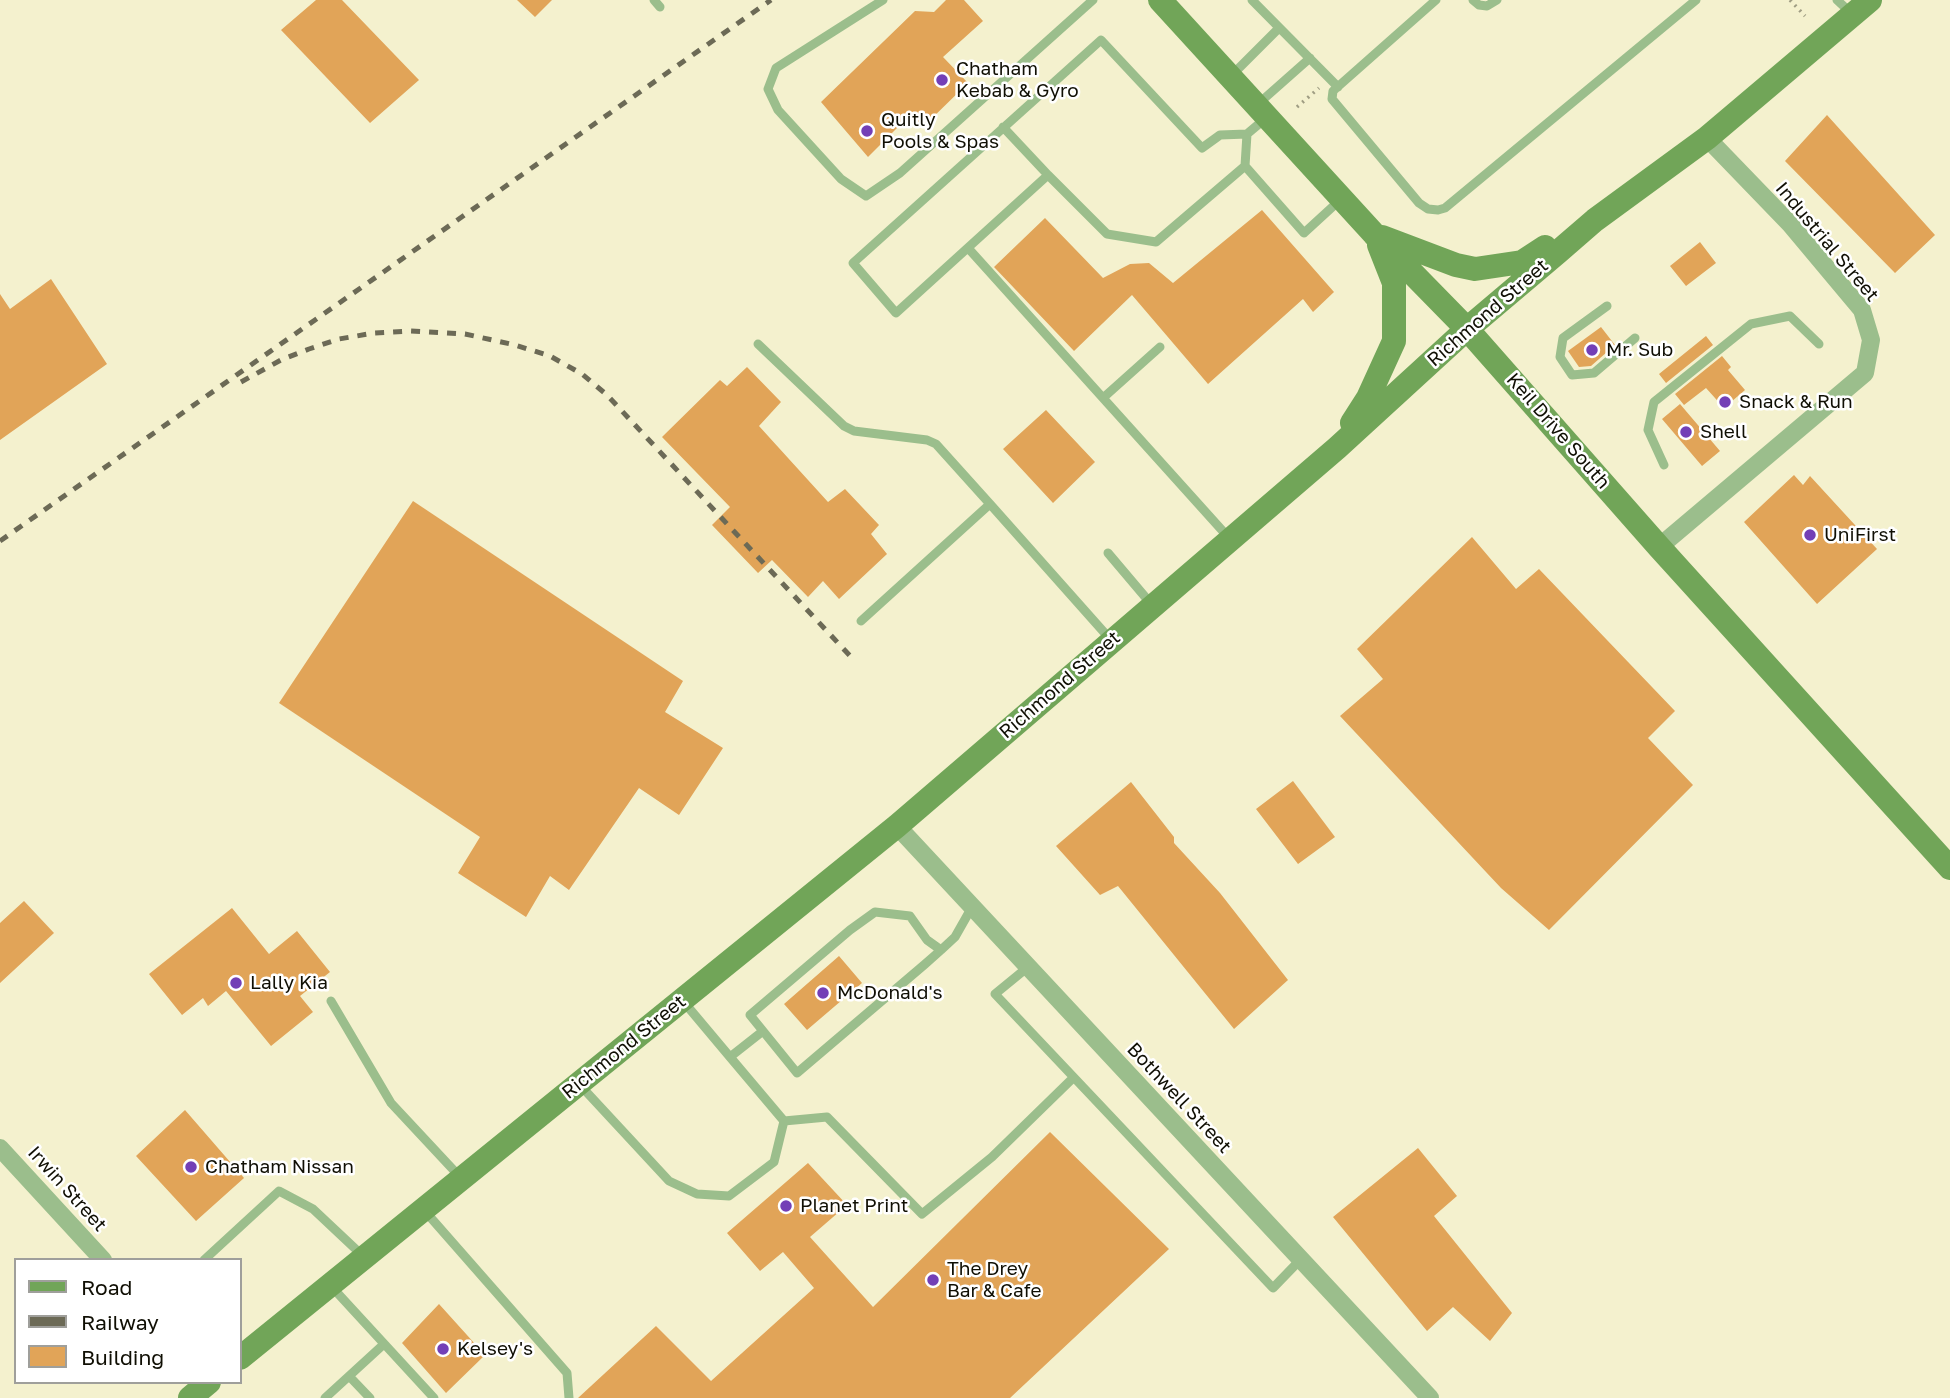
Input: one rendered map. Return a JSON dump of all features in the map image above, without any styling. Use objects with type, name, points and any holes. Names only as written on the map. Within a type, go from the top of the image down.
[{"type":"main road","name":"Keil Drive South","points":[[1160,0],[1374,234],[1467,329],[1659,547],[1950,868]]},
{"type":"main road","name":"Richmond Street","points":[[242,1356],[897,826],[1337,447],[1467,329],[1595,220],[1707,138],[1853,5]]},
{"type":"main road","points":[[1374,234],[1456,265],[1475,269],[1522,262],[1595,220]]},
{"type":"main road","points":[[1337,447],[1368,398],[1394,341],[1394,283],[1374,234]]},
{"type":"main road","points":[[190,1398],[207,1384]]},
{"type":"street","name":"Industrial Street","points":[[1659,547],[1865,373],[1871,340],[1862,310],[1790,224],[1732,167],[1707,138]]},
{"type":"street","name":"Bothwell Street","points":[[897,826],[1430,1398]]},
{"type":"street","name":"Irwin Street","points":[[0,1147],[101,1258]]},
{"type":"lane","points":[[883,0],[776,68],[768,89],[778,110],[841,178],[866,196],[900,173],[1093,0]]},
{"type":"lane","points":[[1252,0],[1338,87]]},
{"type":"lane","points":[[1436,0],[1333,91],[1332,99],[1419,203],[1428,209],[1446,208],[1696,0]]},
{"type":"lane","points":[[1473,0],[1479,5],[1487,6],[1497,0]]},
{"type":"lane","points":[[1230,77],[1279,28]]},
{"type":"lane","points":[[1048,176],[896,313],[853,263],[1101,40],[1202,148],[1220,135],[1247,134]]},
{"type":"lane","points":[[1310,58],[1262,111],[1247,134],[1245,166],[1304,233],[1342,198]]},
{"type":"lane","points":[[1003,127],[1107,234],[1156,243],[1245,166]]},
{"type":"lane","points":[[968,248],[1230,539]]},
{"type":"lane","points":[[1607,306],[1563,338],[1560,357],[1572,375],[1594,373],[1635,338]]},
{"type":"lane","points":[[1664,465],[1648,430],[1654,402],[1751,324],[1790,316],[1819,344]]},
{"type":"lane","points":[[758,344],[844,426],[853,431],[927,440],[936,444],[1111,640]]},
{"type":"lane","points":[[1103,398],[1160,347]]},
{"type":"lane","points":[[861,621],[990,504]]},
{"type":"lane","points":[[1108,553],[1152,605]]},
{"type":"lane","points":[[941,950],[927,940],[910,916],[875,912],[850,929],[750,1015],[797,1073],[941,950],[955,937],[972,907]]},
{"type":"lane","points":[[1028,967],[995,994],[1073,1078],[1273,1288],[1301,1259]]},
{"type":"lane","points":[[682,1000],[783,1121]]},
{"type":"lane","points":[[331,1001],[391,1103],[461,1178]]},
{"type":"lane","points":[[730,1056],[763,1031]]},
{"type":"lane","points":[[783,1121],[827,1117],[922,1214],[992,1157],[1073,1078]]},
{"type":"lane","points":[[579,1083],[669,1181],[697,1194],[729,1196],[774,1162],[783,1121]]},
{"type":"lane","points":[[206,1258],[279,1191],[313,1209],[364,1257]]},
{"type":"lane","points":[[423,1209],[567,1373],[569,1398]]},
{"type":"lane","points":[[330,1284],[434,1398]]},
{"type":"lane","points":[[325,1398],[384,1344]]},
{"type":"lane","points":[[349,1376],[370,1398]]},
{"type":"path","points":[[1790,0],[1805,16]]},
{"type":"building","points":[[316,0],[342,0],[419,80],[370,123],[281,30]]},
{"type":"building","points":[[517,0],[552,0],[535,17]]},
{"type":"building","points":[[946,0],[964,0],[983,21],[943,57],[968,83],[923,127],[901,124],[868,157],[821,102],[915,11],[934,12]]},
{"type":"building","points":[[1827,115],[1935,235],[1895,273],[1785,161]]},
{"type":"building","points":[[1262,210],[1334,292],[1313,312],[1303,299],[1208,384],[1132,295],[1074,351],[994,267],[1045,218],[1103,278],[1130,264],[1149,263],[1173,283]]},
{"type":"building","points":[[1700,242],[1716,263],[1686,286],[1670,266]]},
{"type":"building","points":[[51,279],[107,364],[0,440],[0,294],[10,309]]},
{"type":"building","name":"Mr. Sub","points":[[1601,327],[1615,345],[1591,366],[1579,367],[1568,351]]},
{"type":"building","points":[[1706,336],[1713,345],[1666,383],[1659,374]]},
{"type":"building","points":[[1722,356],[1731,367],[1728,370],[1745,390],[1724,408],[1706,388],[1684,405],[1675,394]]},
{"type":"building","points":[[747,367],[781,402],[759,426],[828,502],[845,489],[879,525],[871,534],[887,554],[839,599],[823,581],[808,597],[772,560],[758,573],[712,525],[730,507],[662,437],[720,380],[727,386]]},
{"type":"building","points":[[1680,404],[1720,451],[1702,466],[1662,419]]},
{"type":"building","points":[[1046,410],[1095,462],[1053,503],[1003,449]]},
{"type":"building","name":"UniFirst","points":[[1794,475],[1803,485],[1810,476],[1877,549],[1817,604],[1744,522]]},
{"type":"building","points":[[413,501],[683,681],[665,712],[723,748],[679,815],[639,788],[569,890],[550,876],[526,917],[458,873],[480,837],[279,703]]},
{"type":"building","points":[[1472,537],[1516,589],[1539,569],[1675,711],[1648,738],[1693,785],[1549,930],[1501,888],[1340,716],[1383,679],[1357,649]]},
{"type":"building","points":[[1293,781],[1335,837],[1298,864],[1256,809]]},
{"type":"building","points":[[1131,782],[1174,837],[1174,843],[1220,893],[1288,980],[1234,1029],[1118,886],[1100,895],[1056,846]]},
{"type":"building","points":[[24,901],[54,933],[0,983],[0,923]]},
{"type":"building","name":"Lally Kia","points":[[232,908],[269,954],[297,931],[330,972],[300,996],[313,1012],[271,1046],[226,991],[208,1006],[203,998],[182,1015],[149,974]]},
{"type":"building","name":"McDonald's","points":[[839,956],[862,983],[807,1030],[784,1004]]},
{"type":"building","name":"Chatham Nissan","points":[[185,1110],[244,1178],[196,1221],[136,1156]]},
{"type":"building","points":[[1050,1132],[1169,1249],[1010,1398],[578,1398],[656,1326],[711,1381],[814,1288],[783,1252],[760,1271],[727,1233],[808,1163],[847,1205],[810,1237],[873,1307]]},
{"type":"building","points":[[1418,1148],[1457,1196],[1434,1216],[1512,1313],[1490,1341],[1453,1307],[1427,1331],[1333,1217]]},
{"type":"building","name":"Kelsey's","points":[[439,1304],[485,1355],[446,1393],[402,1343]]},
{"type":"railway","points":[[0,541],[771,0]]},
{"type":"railway","points":[[241,382],[281,360],[309,349],[339,339],[374,333],[411,331],[465,334],[550,356],[582,374],[607,395],[852,658]]},
{"type":"place","name":"Chatham Kebab & Gyro","points":[[942,80]]},
{"type":"place","name":"Quitly Pools & Spas","points":[[867,131]]},
{"type":"place","name":"Mr. Sub","points":[[1592,350]]},
{"type":"place","name":"Snack & Run","points":[[1725,402]]},
{"type":"place","name":"Shell","points":[[1686,432]]},
{"type":"place","name":"UniFirst","points":[[1810,535]]},
{"type":"place","name":"Lally Kia","points":[[236,983]]},
{"type":"place","name":"McDonald's","points":[[823,993]]},
{"type":"place","name":"Chatham Nissan","points":[[191,1167]]},
{"type":"place","name":"Planet Print","points":[[786,1206]]},
{"type":"place","name":"The Drey Bar & Cafe","points":[[933,1280]]},
{"type":"place","name":"Kelsey's","points":[[443,1349]]}]
